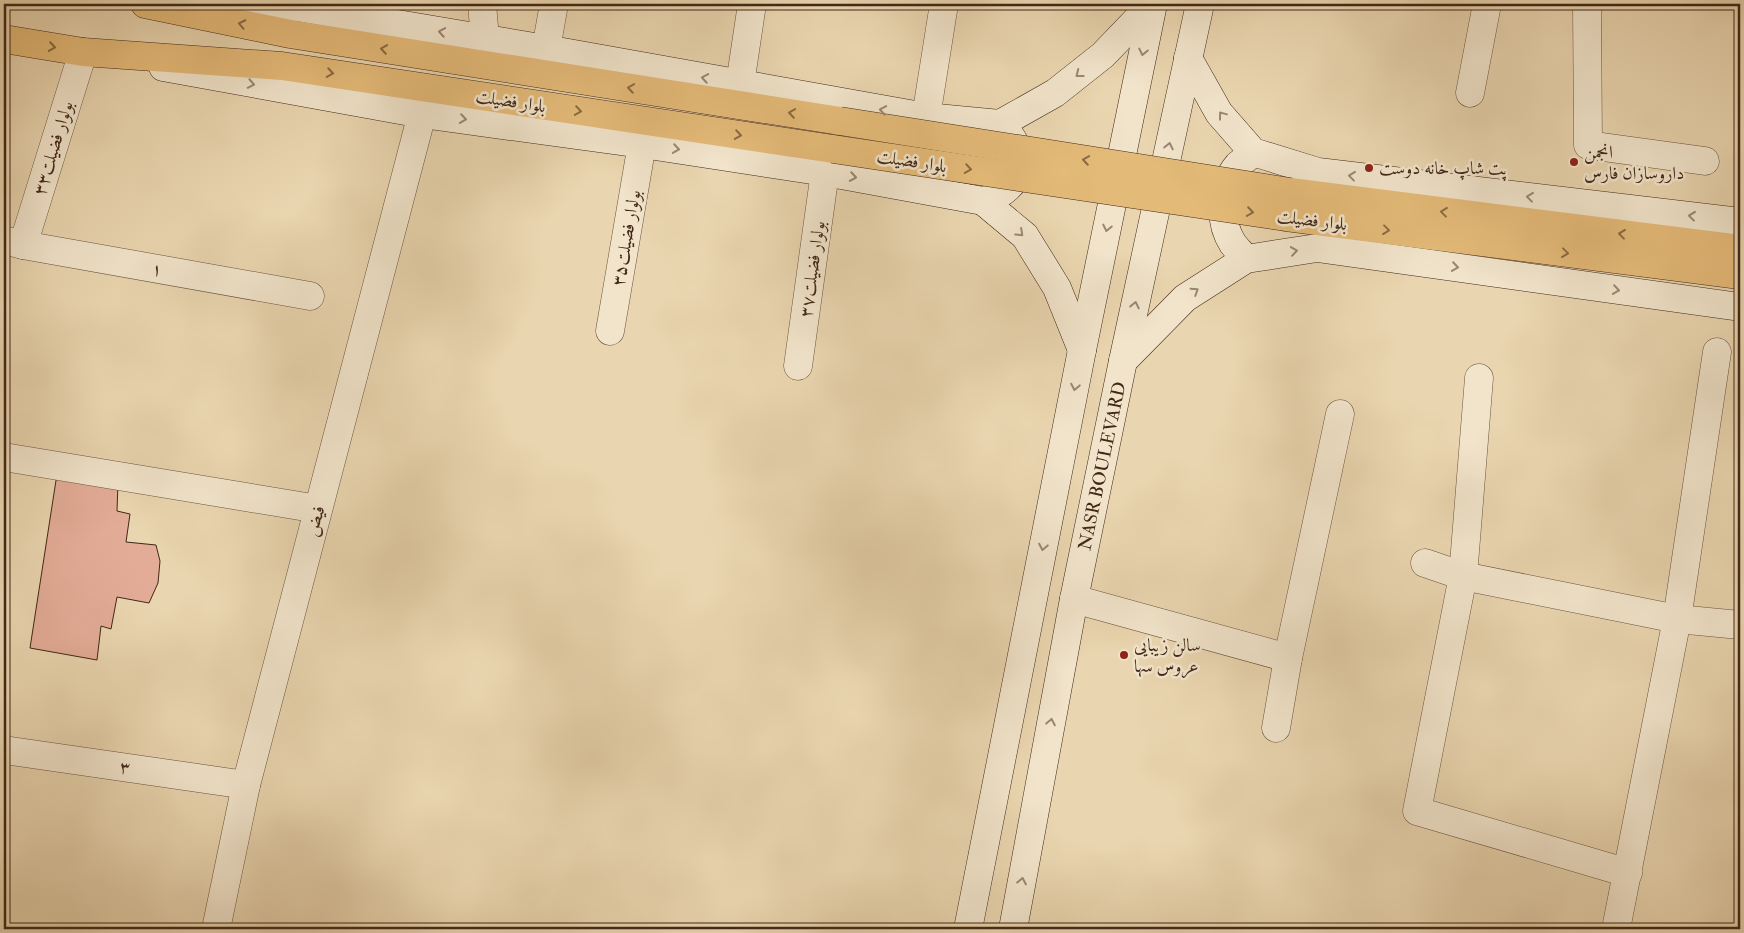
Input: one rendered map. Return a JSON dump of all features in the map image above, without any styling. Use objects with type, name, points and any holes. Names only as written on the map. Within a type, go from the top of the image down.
[{"type":"main road","name":"بلوار فضیلت","points":[[145,4],[290,34],[1290,192],[1740,249]]},
{"type":"main road","points":[[246,4],[296,7],[546,49],[926,117],[1000,124],[1054,93],[1104,55],[1152,4]]},
{"type":"main road","points":[[482,4],[485,39]]},
{"type":"main road","points":[[546,49],[554,4]]},
{"type":"main road","points":[[740,84],[752,4]]},
{"type":"main road","points":[[926,117],[944,4]]},
{"type":"main road","points":[[968,929],[1152,4]]},
{"type":"main road","name":"NASR BOULEVARD","points":[[1013,929],[1074,599],[1200,4]]},
{"type":"main road","points":[[1470,93],[1487,4]]},
{"type":"main road","points":[[1587,4],[1588,145],[1705,161]]},
{"type":"main road","name":"بلوار فضیلت","points":[[4,39],[422,114],[642,144],[825,172],[982,201]]},
{"type":"main road","name":"بلوار فضیلت","points":[[82,52],[282,66],[1286,217],[1740,275]]},
{"type":"main road","name":"بولوار فضیلت۳۳","points":[[13,243],[82,52]]},
{"type":"main road","points":[[1188,58],[1219,113],[1253,152],[1318,172],[1740,222]]},
{"type":"main road","name":"فیض","points":[[216,929],[246,785],[422,114]]},
{"type":"main road","points":[[982,201],[996,197],[1008,188],[1016,176],[1019,162],[1018,147],[1011,134],[1000,124]]},
{"type":"main road","name":"بولوار فضیلت۳۵","points":[[610,332],[642,144]]},
{"type":"main road","points":[[1246,259],[1232,243],[1225,224],[1223,204],[1227,183],[1238,166],[1253,152]]},
{"type":"main road","name":"بولوار فضیلت۳۷","points":[[798,366],[825,172]]},
{"type":"main road","points":[[982,201],[1025,236],[1057,288],[1082,350]]},
{"type":"main road","name":"۱","points":[[13,243],[310,296]]},
{"type":"main road","points":[[1123,361],[1185,298],[1246,259],[1317,248],[1740,307]]},
{"type":"main road","points":[[1616,929],[1677,619],[1717,352]]},
{"type":"main road","points":[[1479,378],[1463,576],[1417,811],[1628,873]]},
{"type":"main road","points":[[1276,728],[1288,658],[1340,414]]},
{"type":"main road","points":[[4,457],[318,509]]},
{"type":"main road","points":[[1425,563],[1463,576],[1677,619],[1740,625]]},
{"type":"main road","points":[[1074,599],[1288,658]]},
{"type":"main road","name":"۳","points":[[4,750],[246,785]]},
{"type":"building","points":[[57,474],[118,483],[117,511],[130,514],[126,542],[156,545],[160,561],[158,583],[149,603],[117,597],[111,629],[101,626],[97,660],[30,648]]},
{"type":"place","name":"انجمن داروسازان فارس","points":[[1574,162]]},
{"type":"place","name":"پت شاپ خانه دوست","points":[[1369,168]]},
{"type":"place","name":"سالن زیبایی عروس سها","points":[[1124,655]]}]
